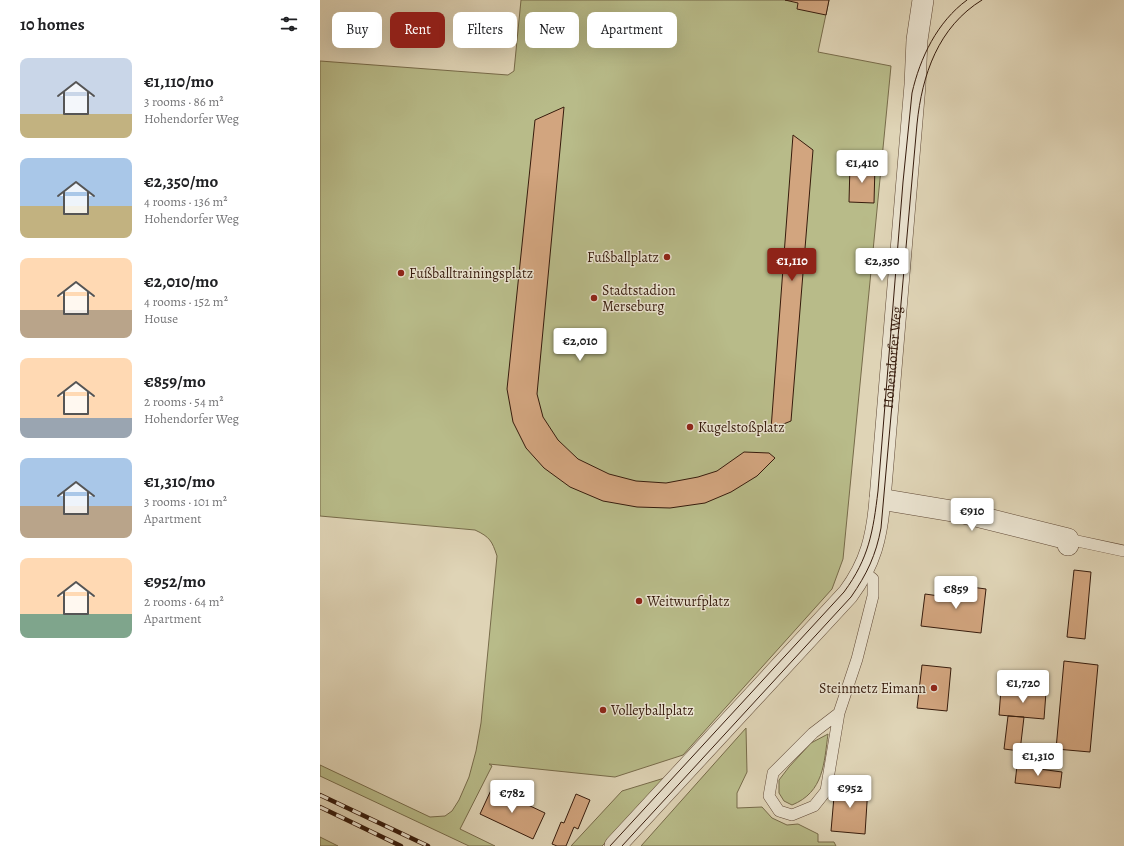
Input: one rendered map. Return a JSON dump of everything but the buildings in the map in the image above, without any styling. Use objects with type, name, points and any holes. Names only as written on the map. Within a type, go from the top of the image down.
[{"type":"street","name":"Hohendorfer Weg","points":[[615,846],[848,594],[857,583],[875,542],[880,499],[915,85],[917,40],[923,0]]},
{"type":"street","points":[[880,499],[964,513],[1068,542]]},
{"type":"lane","points":[[1068,542],[1124,551]]},
{"type":"lane","points":[[839,713],[813,733],[773,773],[769,796],[778,811],[792,815],[814,806],[826,791],[839,713],[858,659],[873,596],[873,579],[863,571]]},
{"type":"green space","name":"Stadtstadion Merseburg","points":[[521,0],[829,0],[818,52],[891,66],[843,559],[832,589],[683,755],[615,777],[489,764],[492,766],[460,829],[495,846],[469,846],[320,776],[320,765],[430,817],[445,816],[452,811],[459,800],[469,777],[481,723],[497,556],[490,540],[475,530],[320,516],[320,61],[508,75],[514,71]]},
{"type":"green space","points":[[746,728],[747,772],[737,793],[737,808],[762,807],[772,818],[787,825],[798,824],[818,834],[818,842],[834,842],[836,846],[641,846]]},
{"type":"green space","points":[[828,734],[823,766],[820,776],[811,792],[803,799],[792,805],[784,801],[779,793],[779,780],[811,743]]},
{"type":"green space","points":[[671,776],[602,846],[571,846],[622,791]]},
{"type":"green space","points":[[320,837],[338,846],[320,846]]},
{"type":"tram line","points":[[610,846],[844,592],[859,568],[872,532],[878,491],[903,182],[912,93],[915,80],[931,42],[947,19],[967,0]]},
{"type":"tram line","points":[[622,846],[851,597],[870,564],[881,528],[919,106],[928,70],[943,38],[967,11],[982,0]]},
{"type":"railway","points":[[320,795],[428,846]]},
{"type":"railway","points":[[320,807],[401,846]]},
{"type":"place","name":"Fußballplatz","points":[[667,257]]},
{"type":"place","name":"Fußballtrainingsplatz","points":[[401,273]]},
{"type":"place","name":"Stadtstadion Merseburg","points":[[594,298]]},
{"type":"place","name":"Kugelstoßplatz","points":[[690,427]]},
{"type":"place","name":"Weitwurfplatz","points":[[639,601]]},
{"type":"place","name":"Steinmetz Eimann","points":[[934,688]]},
{"type":"place","name":"Volleyballplatz","points":[[603,710]]}]
